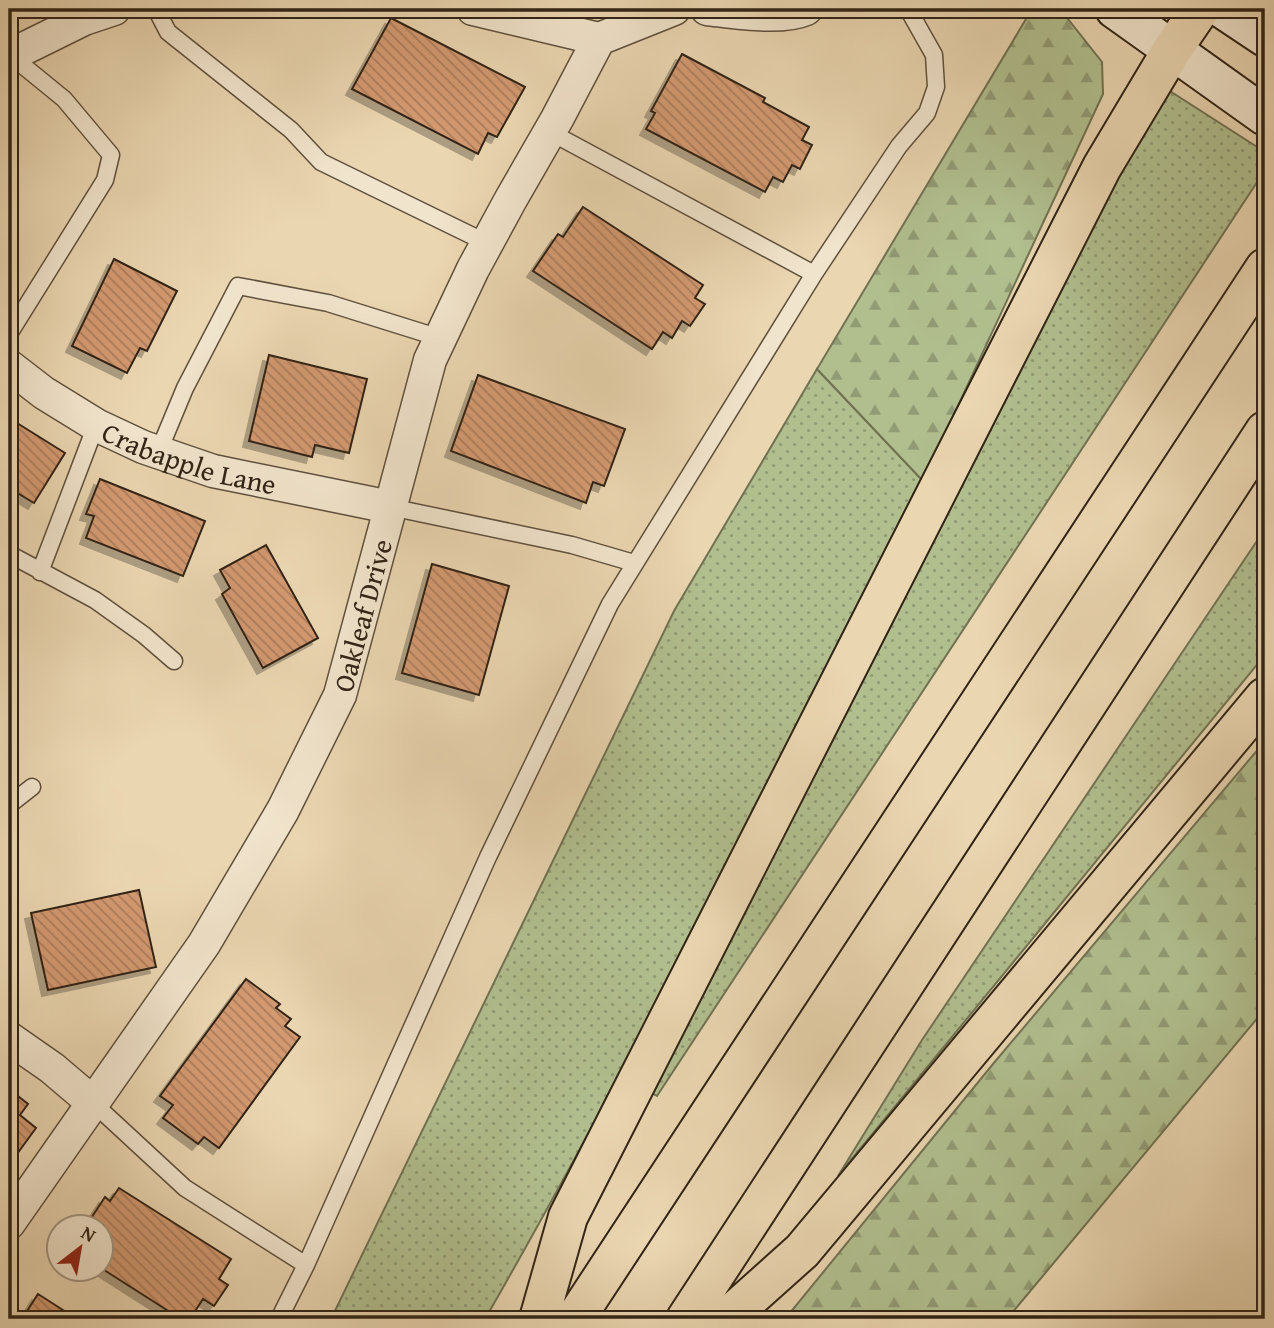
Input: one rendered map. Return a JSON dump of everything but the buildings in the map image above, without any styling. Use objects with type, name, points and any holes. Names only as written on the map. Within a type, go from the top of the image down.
[{"type":"highway","points":[[539,1319],[568,1217],[1102,167],[1172,50],[1200,9]]},
{"type":"highway","points":[[575,1319],[1265,268]]},
{"type":"highway","points":[[686,1319],[1265,431]]},
{"type":"highway","points":[[726,1319],[802,1251],[1265,697]]},
{"type":"main road","points":[[1115,9],[1265,116]]},
{"type":"main road","points":[[1223,9],[1265,37]]},
{"type":"street","points":[[10,56],[83,19],[114,9]]},
{"type":"street","points":[[473,9],[599,39],[674,9]]},
{"type":"street","points":[[707,9],[806,9]]},
{"type":"street","name":"Oakleaf Drive","points":[[9,1223],[204,944],[283,810],[340,695],[430,360],[487,243],[599,39]]},
{"type":"street","name":"Crabapple Lane","points":[[9,366],[44,393],[96,425],[158,453],[213,471],[390,507]]},
{"type":"street","points":[[9,1038],[52,1068],[92,1102]]},
{"type":"lane","points":[[156,9],[168,32],[291,130],[321,162],[487,243]]},
{"type":"lane","points":[[279,1319],[306,1265],[488,857],[610,604],[814,274],[899,146],[926,113],[936,87],[934,55],[908,9]]},
{"type":"lane","points":[[9,334],[105,180],[111,155],[64,99],[10,56]]},
{"type":"lane","points":[[550,132],[814,274]]},
{"type":"lane","points":[[158,453],[185,388],[237,286],[328,303],[440,338]]},
{"type":"lane","points":[[40,572],[96,425]]},
{"type":"lane","points":[[390,507],[572,545],[634,563]]},
{"type":"lane","points":[[9,554],[95,600],[144,635],[174,661]]},
{"type":"lane","points":[[9,806],[32,787]]},
{"type":"lane","points":[[92,1102],[185,1188],[306,1265]]},
{"type":"green space","points":[[1032,9],[1060,9],[1102,62],[1103,94],[923,481],[817,369]]},
{"type":"green space","points":[[1162,86],[1265,152],[1265,170],[657,1096],[650,1092]]},
{"type":"green space","points":[[817,369],[923,481],[710,903],[600,1112],[485,1319],[331,1319],[674,611]]},
{"type":"green space","points":[[1265,529],[1265,655],[838,1176],[922,1040]]},
{"type":"green space","points":[[1265,741],[1265,1009],[1007,1319],[785,1319],[993,1064]]}]
